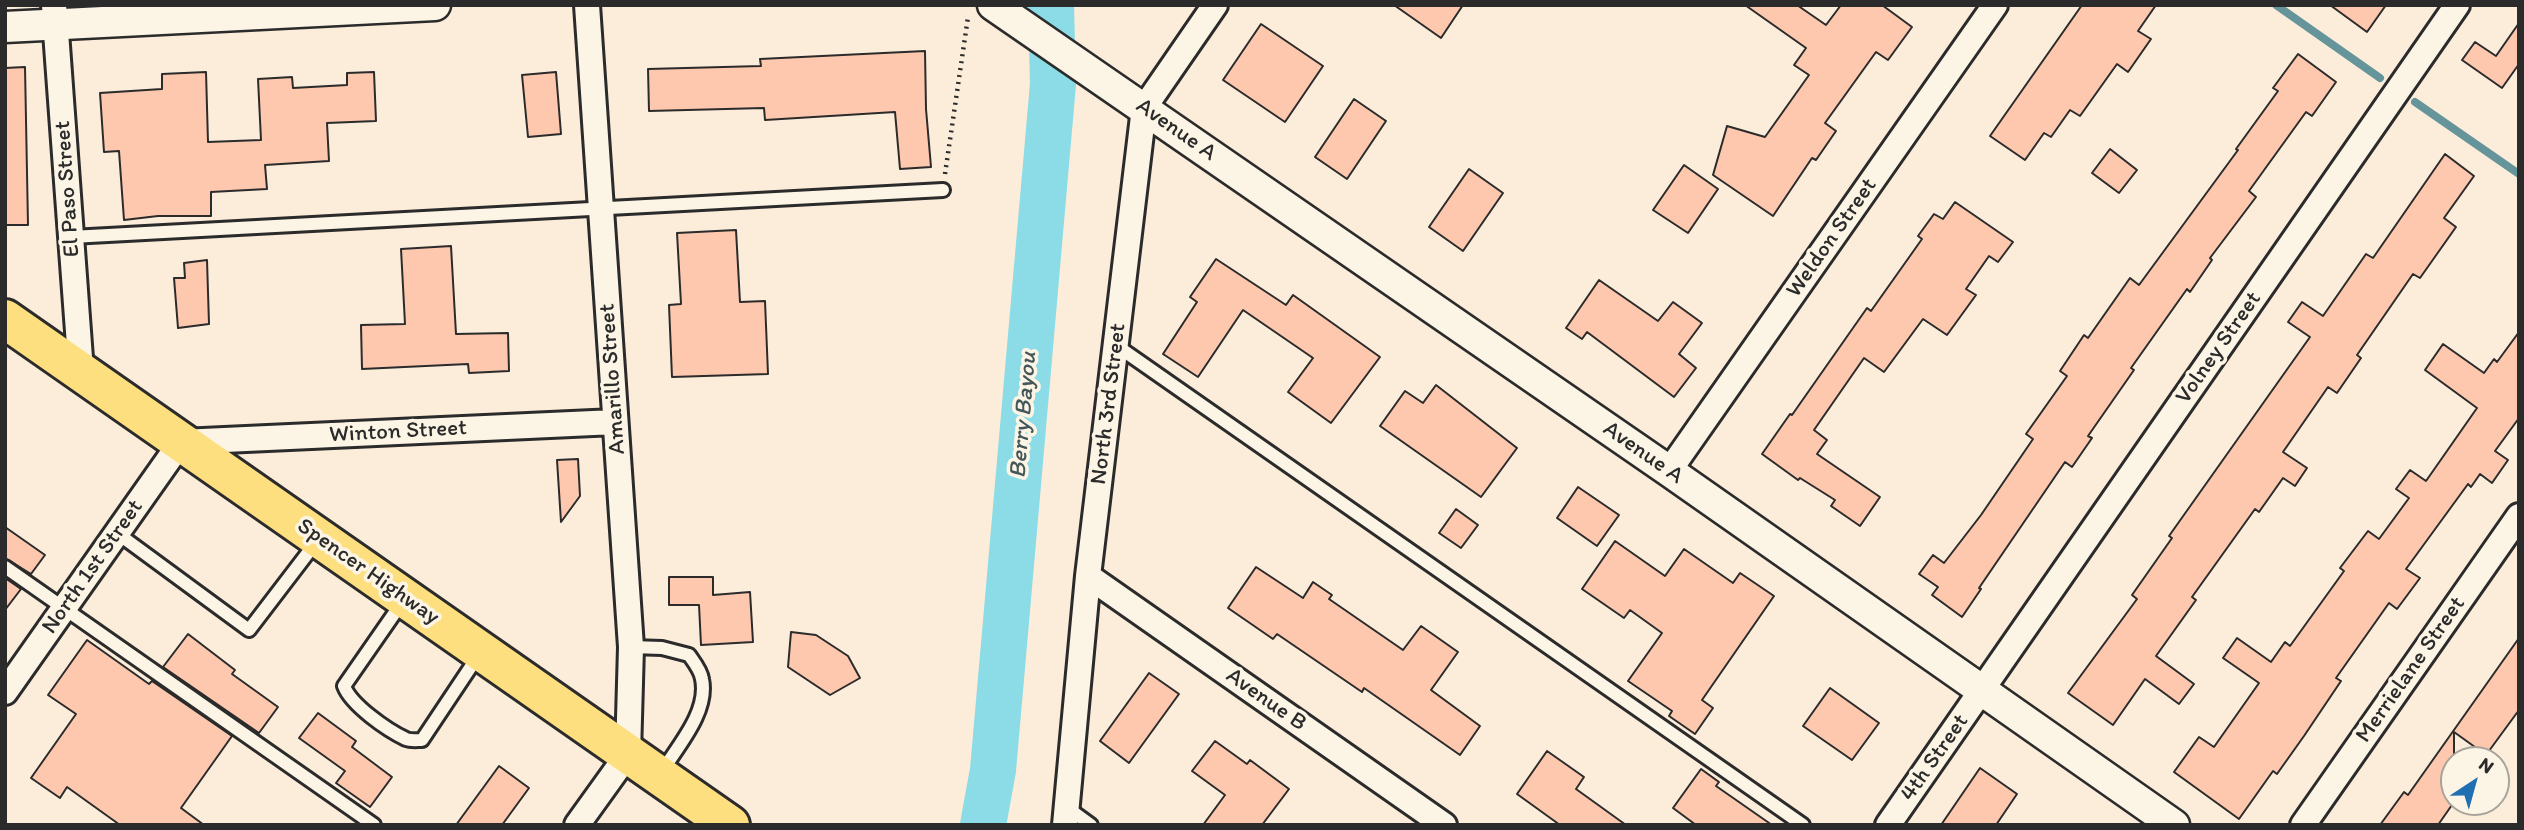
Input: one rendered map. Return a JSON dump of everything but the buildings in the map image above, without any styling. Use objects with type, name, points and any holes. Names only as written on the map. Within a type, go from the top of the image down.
[{"type":"main road","name":"Spencer Highway","points":[[5,319],[730,825]]},
{"type":"street","points":[[5,27],[55,14],[435,5]]},
{"type":"street","name":"Amarillo Street","points":[[587,5],[631,647],[628,754]]},
{"type":"street","name":"Avenue A","points":[[993,5],[1669,471],[2174,825]]},
{"type":"street","name":"North 3rd Street","points":[[1065,816],[1088,576],[1144,108],[1215,5]]},
{"type":"street","name":"Weldon Street","points":[[1669,471],[1995,5]]},
{"type":"street","name":"Volney Street","points":[[1981,691],[2457,5]]},
{"type":"street","name":"El Paso Street","points":[[55,14],[81,372]]},
{"type":"street","name":"Winton Street","points":[[181,442],[615,422]]},
{"type":"street","name":"North 1st Street","points":[[5,692],[181,442]]},
{"type":"street","name":"Merrielane Street","points":[[2303,825],[2519,516]]},
{"type":"street","name":"Avenue B","points":[[1088,576],[1444,825]]},
{"type":"street","name":"4th Street","points":[[1888,825],[1981,691]]},
{"type":"street","points":[[577,825],[628,754]]},
{"type":"lane","points":[[71,237],[943,190]]},
{"type":"lane","points":[[1117,346],[1803,825]]},
{"type":"lane","points":[[117,533],[249,631],[319,538]]},
{"type":"lane","points":[[5,567],[374,825]]},
{"type":"lane","points":[[405,598],[344,686],[349,698],[363,710],[408,741],[422,740],[481,651]]},
{"type":"lane","points":[[631,647],[662,648],[689,655],[702,677],[703,692],[698,712],[660,776]]},
{"type":"lane","points":[[1065,816],[1091,825]]},
{"type":"path","points":[[943,190],[970,5]]},
{"type":"waterway","name":"Berry Bayou","points":[[983,825],[993,770],[1053,84],[1051,5]]},
{"type":"waterway","points":[[2276,5],[2380,78]]},
{"type":"waterway","points":[[2415,102],[2519,174]]}]
